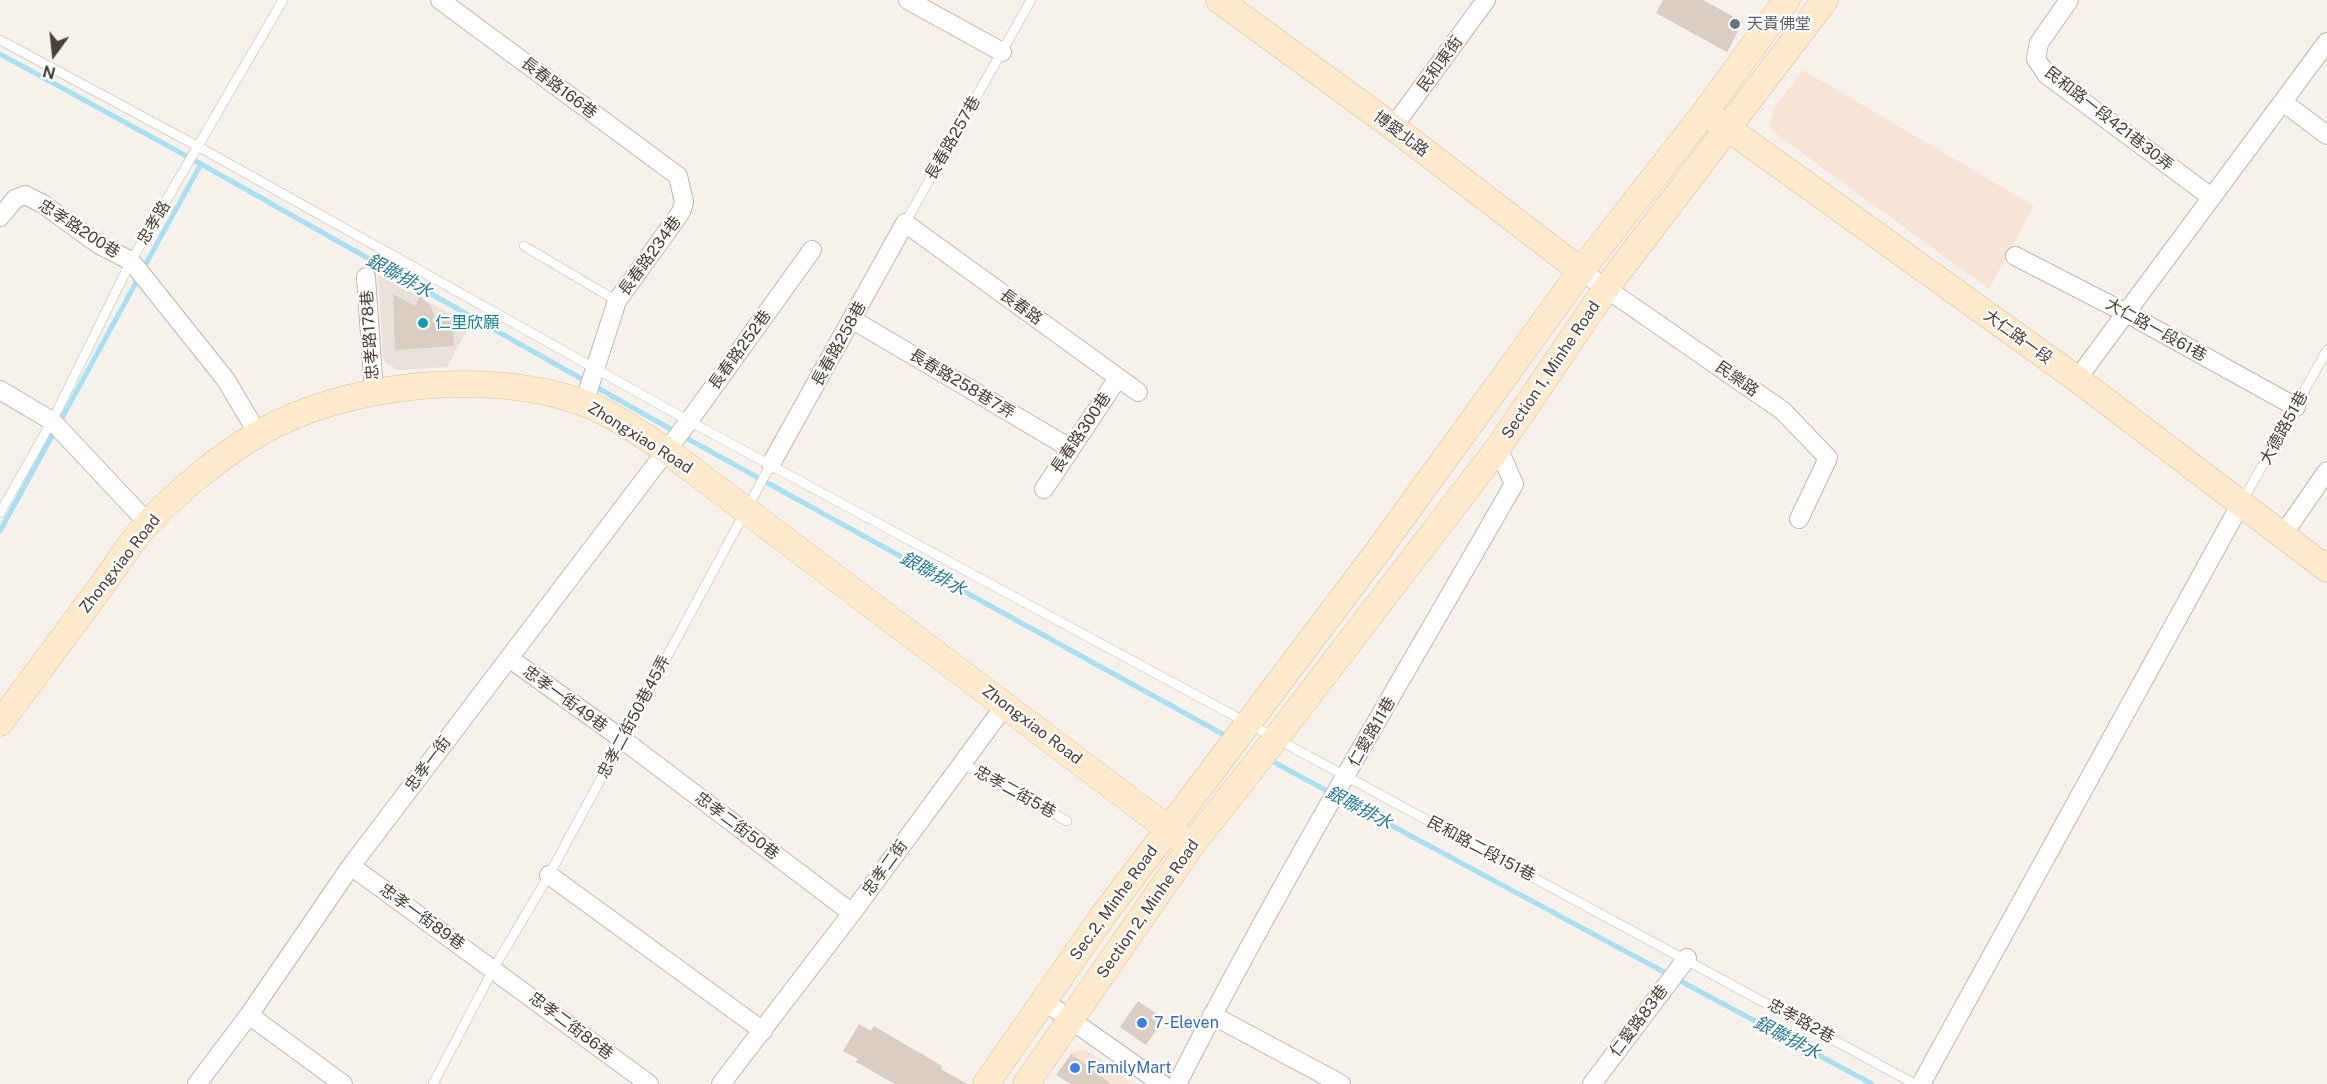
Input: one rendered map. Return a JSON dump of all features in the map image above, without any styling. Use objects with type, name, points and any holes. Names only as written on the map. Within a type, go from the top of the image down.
[{"type":"street","name":"長春路166巷","points":[[440,0],[678,176]]},
{"type":"street","points":[[908,0],[1002,52]]},
{"type":"street","name":"博愛北路","points":[[1219,0],[1393,127],[1581,271]]},
{"type":"street","name":"民和東街","points":[[1393,127],[1486,0]]},
{"type":"street","name":"Section 1, Minhe Road","points":[[1248,725],[1378,551],[1581,271],[1705,112],[1787,0]]},
{"type":"street","name":"Section 1, Minhe Road","points":[[1276,738],[1498,448],[1607,287],[1825,0]]},
{"type":"street","name":"民和路一段421巷30弄","points":[[2069,0],[2039,43],[2036,58],[2047,75],[2211,197]]},
{"type":"street","points":[[2077,380],[2327,42]]},
{"type":"street","points":[[2283,102],[2327,135]]},
{"type":"street","name":"大仁路一段","points":[[1705,112],[2077,380],[2327,569]]},
{"type":"street","name":"長春路234巷","points":[[584,403],[617,301],[681,212],[684,202],[678,176]]},
{"type":"street","name":"忠孝路200巷","points":[[0,217],[15,199],[25,195],[43,204],[98,244],[131,261]]},
{"type":"street","name":"長春路258巷","points":[[771,465],[905,223]]},
{"type":"street","name":"長春路","points":[[905,223],[1138,392]]},
{"type":"street","name":"長春路252巷","points":[[666,450],[812,250]]},
{"type":"street","name":"大仁路一段61巷","points":[[2015,256],[2128,314],[2296,407]]},
{"type":"street","points":[[131,261],[214,364],[258,434]]},
{"type":"street","name":"民樂路","points":[[1581,271],[1783,411],[1828,458],[1799,519]]},
{"type":"street","name":"忠孝路178巷","points":[[366,278],[374,392]]},
{"type":"street","name":"長春路258巷7弄","points":[[853,320],[1070,448]]},
{"type":"street","name":"長春路300巷","points":[[1044,489],[1118,378]]},
{"type":"street","name":"Zhongxiao Road","points":[[0,723],[148,523],[205,472],[258,434],[312,411],[374,392],[438,384],[488,384],[535,391],[584,403],[666,450],[1006,704],[1191,846]]},
{"type":"street","points":[[0,390],[52,421],[148,523]]},
{"type":"street","name":"仁愛路11巷","points":[[1178,1084],[1212,1015],[1514,484],[1498,448]]},
{"type":"street","name":"忠孝一街","points":[[197,1084],[249,1015],[351,866],[666,450]]},
{"type":"street","points":[[2282,536],[2327,471]]},
{"type":"street","points":[[1921,1084],[2240,505]]},
{"type":"street","points":[[1378,551],[1402,573]]},
{"type":"street","name":"忠孝一街49巷","points":[[509,658],[622,739]]},
{"type":"street","name":"忠孝二街","points":[[721,1084],[852,913],[1006,704]]},
{"type":"street","name":"Sec.2, Minhe Road","points":[[986,1084],[1168,829],[1248,725]]},
{"type":"street","name":"Section 2, Minhe Road","points":[[1026,1084],[1191,846],[1276,738]]},
{"type":"street","name":"忠孝二街50巷","points":[[622,739],[852,913]]},
{"type":"street","name":"忠孝一街89巷","points":[[351,866],[494,968]]},
{"type":"street","points":[[549,875],[763,1031]]},
{"type":"street","name":"仁愛路83巷","points":[[1592,1084],[1683,963]]},
{"type":"street","name":"忠孝二街86巷","points":[[494,968],[649,1084]]},
{"type":"street","points":[[1044,1001],[1162,1084]]},
{"type":"street","points":[[249,1015],[343,1084]]},
{"type":"street","points":[[1212,1015],[1341,1084]]},
{"type":"lane","name":"忠孝路","points":[[0,513],[52,421],[131,261],[283,0]]},
{"type":"lane","name":"長春路257巷","points":[[905,223],[1031,0]]},
{"type":"lane","name":"民和路二段151巷","points":[[0,40],[199,147],[689,421],[1248,725],[1276,738],[1683,963]]},
{"type":"lane","points":[[524,246],[617,301]]},
{"type":"lane","name":"大德路51巷","points":[[2240,505],[2327,350]]},
{"type":"lane","name":"忠孝二街50巷45弄","points":[[433,1084],[494,968],[549,875],[771,465]]},
{"type":"lane","name":"忠孝二街5巷","points":[[962,763],[1067,821]]},
{"type":"lane","name":"忠孝路2巷","points":[[1683,963],[1915,1084]]},
{"type":"shaded area","points":[[1803,70],[2034,206],[1989,289],[1772,131],[1770,120],[1774,109]]},
{"type":"shaded area","points":[[378,274],[470,325],[447,367],[398,370],[386,363],[383,357]]},
{"type":"shaded area","points":[[1083,1050],[1091,1053],[1133,1084],[1071,1084],[1056,1075],[1072,1052]]},
{"type":"building","points":[[1663,0],[1703,0],[1743,22],[1727,52],[1656,13]]},
{"type":"building","name":"仁里欣願","points":[[393,294],[415,306],[420,296],[430,306],[435,317],[452,316],[454,346],[395,350]]},
{"type":"building","name":"7-Eleven","points":[[1138,1001],[1164,1019],[1146,1045],[1120,1027]]},
{"type":"building","points":[[859,1024],[871,1031],[874,1026],[942,1066],[941,1069],[967,1084],[895,1084],[856,1062],[858,1059],[843,1051]]},
{"type":"building","name":"FamilyMart","points":[[1071,1054],[1111,1084],[1071,1084],[1056,1075]]},
{"type":"waterway","name":"銀聯排水","points":[[0,54],[201,164],[697,444],[1228,737]]},
{"type":"waterway","points":[[143,269],[201,164]]},
{"type":"waterway","points":[[0,531],[139,277]]},
{"type":"waterway","name":"銀聯排水","points":[[1268,759],[1872,1084]]},
{"type":"place","name":"天貴佛堂","points":[[1735,24]]},
{"type":"place","name":"仁里欣願","points":[[423,323]]},
{"type":"place","name":"7-Eleven","points":[[1142,1023]]},
{"type":"place","name":"FamilyMart","points":[[1075,1068]]}]
